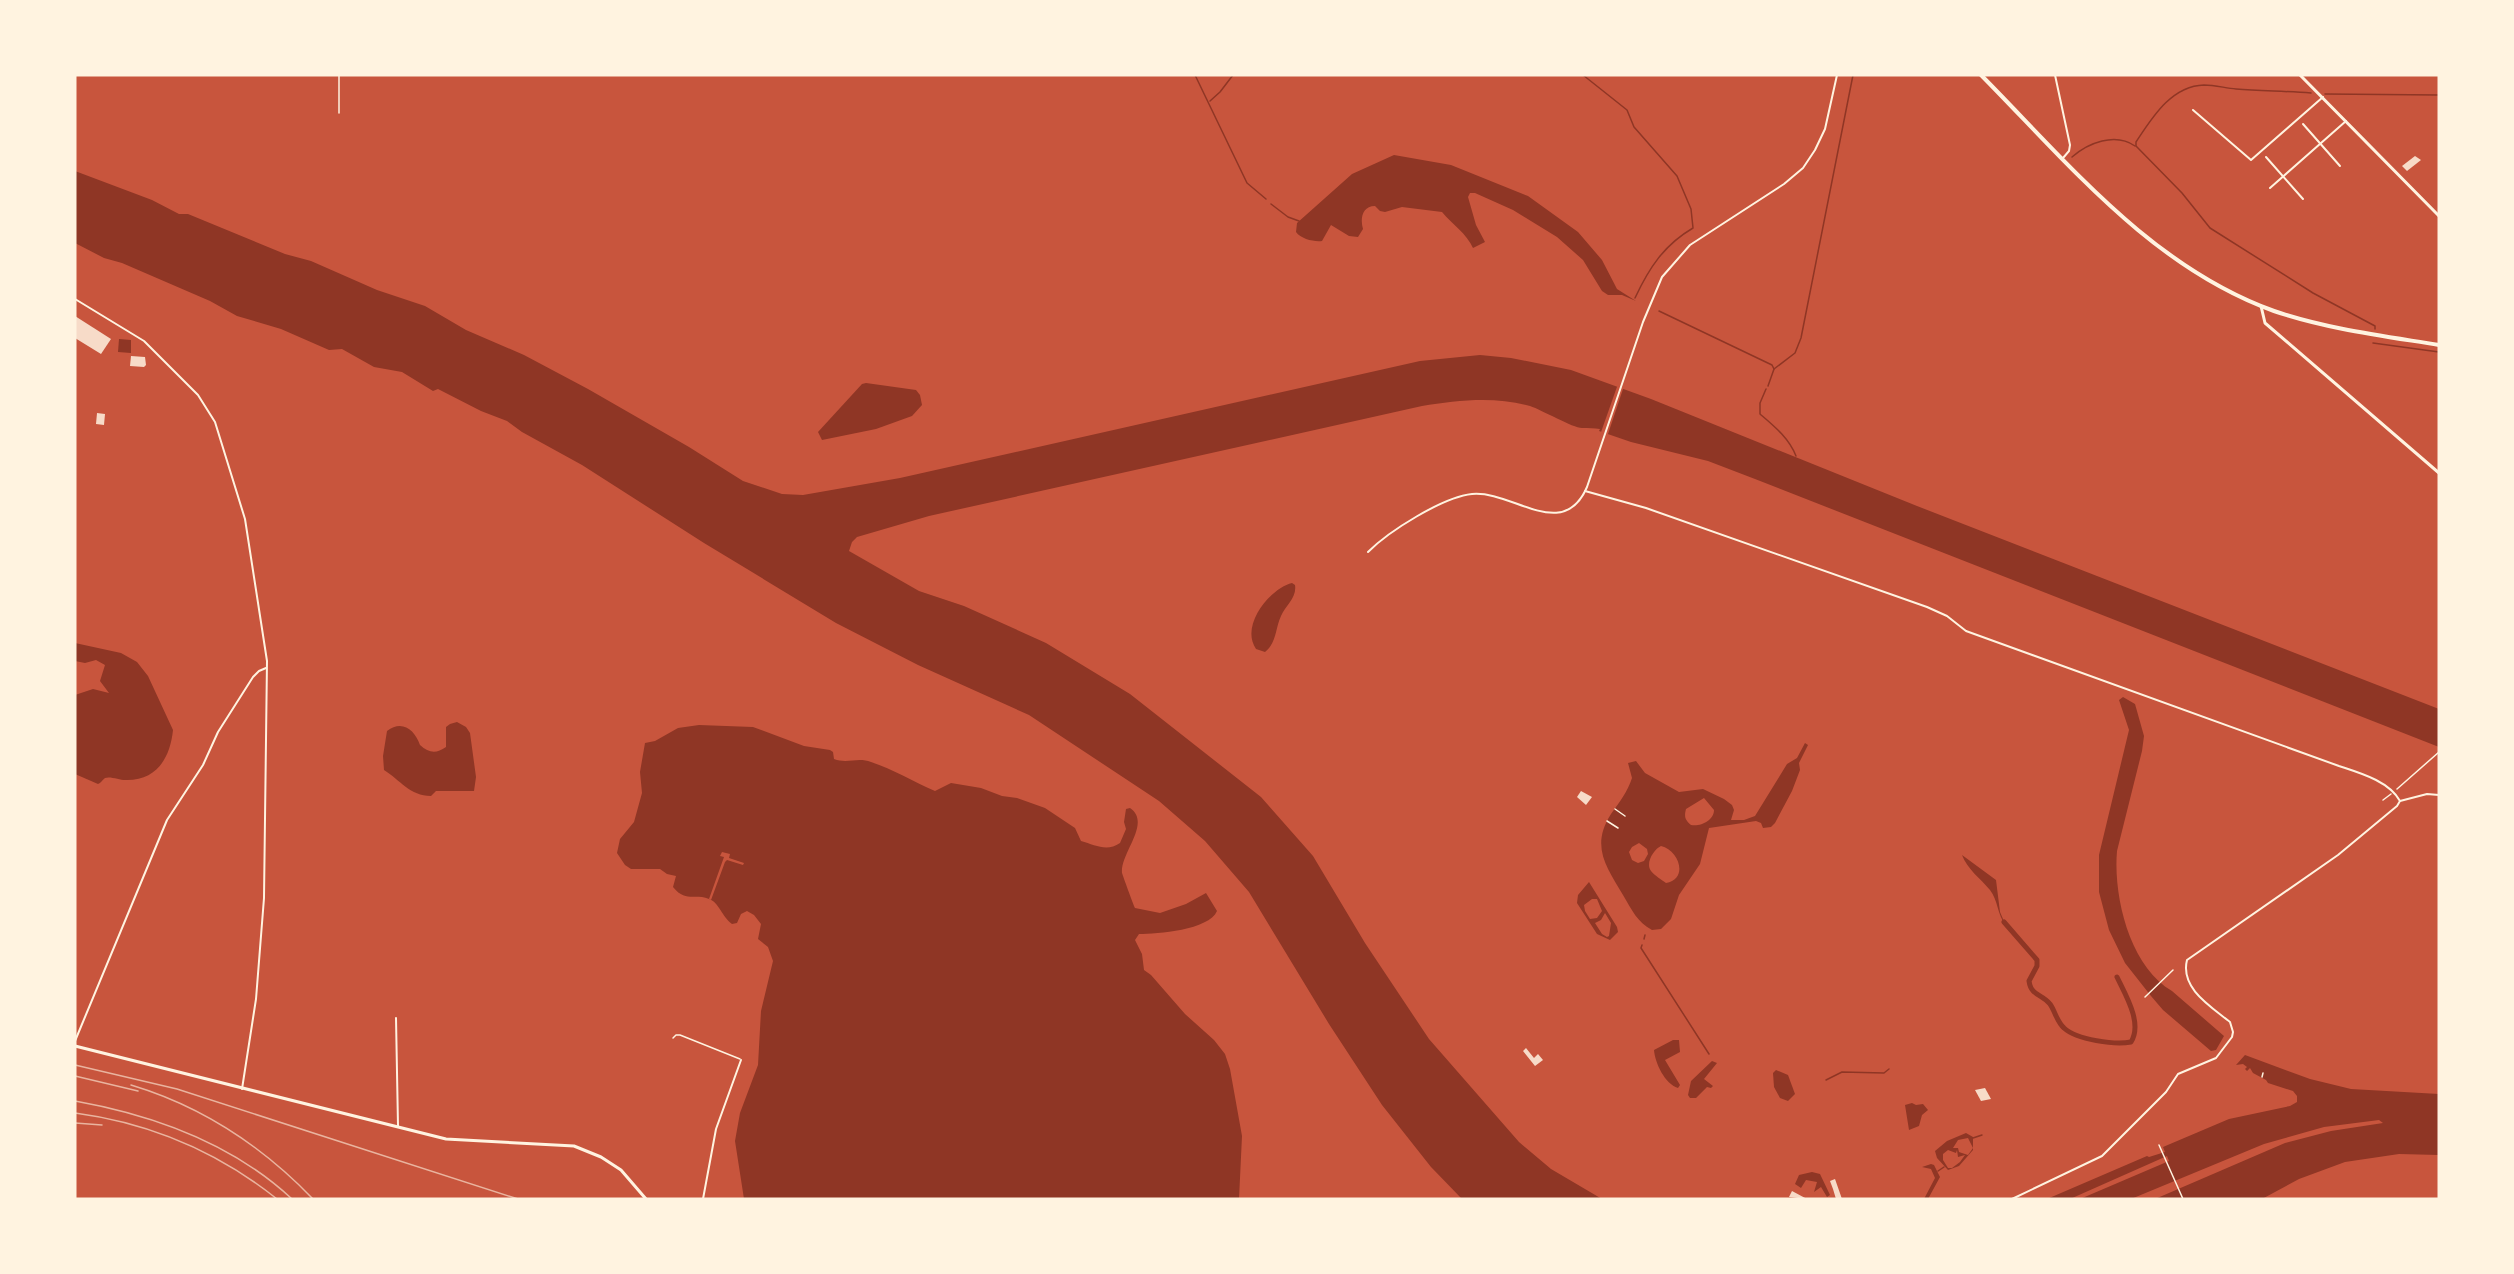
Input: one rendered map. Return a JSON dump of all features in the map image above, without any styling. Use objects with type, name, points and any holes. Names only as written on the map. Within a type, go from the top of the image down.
[{"type":"main road","points":[[1981,75],[2135,228],[2170,256],[2222,288],[2261,306],[2308,321],[2439,345]]},
{"type":"main road","points":[[2300,75],[2439,216]]},
{"type":"main road","points":[[2261,306],[2265,323],[2439,473]]},
{"type":"main road","points":[[75,1047],[453,1140],[574,1146],[601,1157],[621,1170],[646,1199]]},
{"type":"street","points":[[1368,552],[1376,543],[1420,516],[1458,497],[1473,494],[1493,495],[1553,514],[1571,508],[1586,489],[1656,286],[1683,250],[1784,184],[1809,161],[1826,129],[1837,75]]},
{"type":"street","points":[[2055,75],[2070,145],[2063,158]]},
{"type":"street","points":[[2193,110],[2251,160],[2323,97]]},
{"type":"street","points":[[2270,188],[2346,121]]},
{"type":"street","points":[[2303,124],[2340,166]]},
{"type":"street","points":[[2266,157],[2303,200]]},
{"type":"street","points":[[75,299],[154,350],[189,384],[210,411],[226,453],[245,519],[265,644],[266,668],[264,898],[255,1008],[242,1089]]},
{"type":"street","points":[[1586,489],[1941,612],[1966,631],[2377,781],[2397,795],[2400,801]]},
{"type":"street","points":[[75,1041],[167,820],[203,765],[218,732],[254,677],[266,668]]},
{"type":"street","points":[[2012,1199],[2103,1156],[2166,1092],[2178,1074],[2216,1058],[2232,1037],[2230,1022],[2187,982],[2185,972],[2189,957],[2338,855],[2391,813],[2400,801],[2432,794],[2439,795]]},
{"type":"street","points":[[396,1018],[398,1128]]},
{"type":"street","points":[[702,1199],[716,1129],[741,1060]]},
{"type":"lane","points":[[673,1038],[679,1035],[741,1060]]},
{"type":"path","points":[[339,75],[339,113]]},
{"type":"path","points":[[2384,800],[2439,752]]},
{"type":"path","points":[[1615,809],[1625,816]]},
{"type":"path","points":[[1607,821],[1618,828]]},
{"type":"path","points":[[2145,997],[2173,970]]},
{"type":"path","points":[[2262,1077],[2264,1073]]},
{"type":"path","points":[[2159,1145],[2183,1199]]},
{"type":"shaded area","points":[[1394,155],[1451,165],[1528,196],[1578,232],[1602,260],[1617,289],[1636,301],[1622,295],[1608,295],[1602,291],[1583,260],[1557,237],[1513,210],[1475,193],[1470,193],[1468,197],[1476,225],[1485,242],[1473,248],[1442,212],[1402,207],[1385,212],[1375,206],[1367,208],[1362,217],[1363,229],[1358,237],[1349,236],[1331,225],[1322,241],[1308,240],[1296,232],[1297,223],[1352,174]]},
{"type":"shaded area","points":[[75,171],[152,200],[179,214],[188,214],[285,254],[311,261],[377,290],[425,306],[466,330],[524,355],[588,389],[743,481],[782,494],[803,495],[900,478],[1420,361],[1480,355],[1511,358],[1571,370],[1651,399],[1917,506],[2439,709],[2439,747],[1708,461],[1631,442],[1599,431],[1600,429],[1578,427],[1530,406],[1504,401],[1463,401],[1422,406],[929,516],[857,537],[852,542],[849,551],[919,591],[964,606],[1046,643],[1130,694],[1261,797],[1313,856],[1365,943],[1429,1039],[1519,1142],[1551,1169],[1602,1199],[1462,1199],[1431,1167],[1382,1105],[1329,1024],[1249,892],[1205,841],[1159,801],[1029,715],[918,665],[836,623],[507,421],[481,411],[438,389],[433,391],[402,372],[374,367],[342,349],[329,350],[281,329],[237,316],[210,301],[122,263],[104,258],[75,243]]},
{"type":"shaded area","points":[[119,339],[131,340],[131,353],[118,352]]},
{"type":"shaded area","points":[[862,384],[916,390],[920,395],[922,405],[912,416],[876,429],[822,440],[818,432]]},
{"type":"shaded area","points":[[1292,583],[1295,585],[1294,594],[1281,616],[1272,644],[1265,652],[1256,649],[1252,640],[1252,630],[1259,610],[1274,593]]},
{"type":"shaded area","points":[[75,643],[121,653],[137,662],[148,676],[173,730],[165,759],[160,766],[145,777],[125,780],[105,778],[98,784],[75,774],[75,695],[93,689],[109,693],[100,681],[105,665],[96,660],[85,663],[75,661]]},
{"type":"shaded area","points":[[2123,697],[2135,704],[2144,736],[2117,851],[2118,889],[2127,929],[2145,965],[2157,980],[2224,1036],[2216,1050],[2211,1051],[2163,1010],[2125,963],[2109,930],[2099,892],[2099,855],[2129,730],[2119,700]]},
{"type":"shaded area","points":[[457,722],[466,727],[470,733],[476,777],[474,791],[436,791],[431,796],[424,795],[411,790],[384,770],[383,756],[387,731],[403,726],[415,735],[420,745],[426,750],[436,752],[446,747],[446,727]]},
{"type":"shaded area","points":[[699,725],[753,727],[804,746],[830,750],[833,752],[834,759],[871,762],[935,791],[951,783],[1017,798],[1045,808],[1075,828],[1081,841],[1101,847],[1115,846],[1120,843],[1126,829],[1124,822],[1126,809],[1130,808],[1136,814],[1138,822],[1122,873],[1135,908],[1160,913],[1186,904],[1206,893],[1217,911],[1204,923],[1194,927],[1169,932],[1139,934],[1135,940],[1142,954],[1144,970],[1225,1054],[1230,1069],[1242,1136],[1239,1199],[744,1199],[735,1141],[740,1113],[758,1065],[761,1011],[773,961],[768,947],[758,939],[761,924],[754,915],[747,911],[741,914],[737,923],[732,924],[712,901],[704,897],[682,895],[678,892],[673,887],[676,876],[660,869],[631,869],[625,865],[617,853],[620,839],[634,822],[642,793],[640,772],[645,743],[655,741],[678,728]]},
{"type":"shaded area","points":[[1805,743],[1808,745],[1799,763],[1800,770],[1792,791],[1775,823],[1771,827],[1763,828],[1761,823],[1756,821],[1709,828],[1700,864],[1679,895],[1671,919],[1661,929],[1652,930],[1642,923],[1632,911],[1611,875],[1601,847],[1605,826],[1632,778],[1628,763],[1636,761],[1645,773],[1679,792],[1703,789],[1724,799],[1732,805],[1734,810],[1731,820],[1744,820],[1755,816],[1787,764],[1797,758]],"holes":[[[1704,798],[1714,810],[1712,817],[1699,825],[1691,825],[1685,818],[1686,809]],[[1639,843],[1647,849],[1648,854],[1644,861],[1638,863],[1632,860],[1629,852]],[[1661,846],[1673,853],[1679,864],[1677,876],[1666,883],[1649,868],[1651,857]]]},
{"type":"shaded area","points":[[1962,855],[1996,880],[2000,912],[2006,926],[2001,917],[1993,894]]},
{"type":"shaded area","points":[[1589,882],[1617,927],[1618,932],[1610,940],[1597,934],[1577,903],[1578,895]],"holes":[[[1592,899],[1597,899],[1602,911],[1597,918],[1590,919],[1584,905]],[[1605,913],[1611,923],[1607,937],[1602,934],[1595,923],[1601,920]]]},
{"type":"shaded area","points":[[1673,1040],[1679,1040],[1680,1052],[1665,1060],[1680,1085],[1678,1088],[1669,1082],[1662,1072],[1656,1061],[1654,1050]]},
{"type":"shaded area","points":[[2245,1055],[2310,1079],[2351,1089],[2439,1094],[2439,1155],[2399,1154],[2345,1162],[2299,1179],[2262,1199],[2155,1199],[2285,1143],[2331,1131],[2383,1123],[2379,1120],[2324,1127],[2264,1144],[2131,1199],[2080,1199],[2169,1161],[2167,1156],[2070,1199],[2047,1199],[2147,1156],[2165,1152],[2163,1147],[2229,1119],[2290,1106],[2297,1102],[2297,1096],[2293,1091],[2268,1083],[2253,1073],[2250,1068],[2247,1071],[2245,1069],[2247,1067],[2243,1064],[2236,1065]]},
{"type":"shaded area","points":[[1712,1061],[1717,1063],[1704,1079],[1713,1086],[1707,1087],[1696,1098],[1690,1098],[1688,1095],[1691,1081]]},
{"type":"shaded area","points":[[1776,1070],[1788,1075],[1795,1094],[1788,1101],[1780,1098],[1774,1087],[1773,1073]]},
{"type":"shaded area","points":[[1923,1104],[1928,1110],[1922,1115],[1919,1126],[1909,1130],[1905,1105]]},
{"type":"shaded area","points":[[1966,1133],[1973,1137],[1973,1148],[1973,1150],[1959,1166],[1948,1170],[1937,1158],[1935,1151],[1947,1141]],"holes":[[[1968,1138],[1973,1148],[1968,1155],[1959,1152],[1958,1148],[1953,1148],[1958,1140]],[[1948,1150],[1956,1153],[1957,1150],[1958,1157],[1965,1155],[1952,1168],[1948,1168],[1943,1160],[1943,1154]]]},
{"type":"shaded area","points":[[1934,1165],[1940,1177],[1928,1199],[1924,1199],[1935,1178],[1931,1169],[1922,1167]]},
{"type":"shaded area","points":[[1812,1172],[1820,1174],[1830,1195],[1827,1197],[1821,1187],[1814,1192],[1817,1182],[1806,1180],[1801,1188],[1795,1184],[1799,1175]]},
{"type":"pier","points":[[1618,384],[1624,386],[1607,437],[1600,435]]},
{"type":"pier","points":[[722,852],[730,854],[729,858],[744,863],[743,865],[727,860],[725,862],[711,900],[709,899],[724,857],[720,856]]},
{"type":"building","points":[[2415,156],[2421,160],[2407,171],[2402,166]]},
{"type":"building","points":[[75,316],[111,339],[101,354],[75,338]]},
{"type":"building","points":[[131,356],[145,357],[146,365],[144,367],[130,366]]},
{"type":"building","points":[[97,413],[105,414],[104,425],[96,424]]},
{"type":"building","points":[[1581,791],[1592,797],[1586,805],[1577,797]]},
{"type":"building","points":[[1526,1048],[1534,1058],[1538,1054],[1543,1060],[1535,1066],[1523,1051]]},
{"type":"building","points":[[1985,1088],[1991,1099],[1981,1101],[1975,1090]]},
{"type":"building","points":[[1835,1179],[1842,1199],[1836,1199],[1830,1181]]},
{"type":"building","points":[[1792,1191],[1807,1199],[1789,1197]]},
{"type":"waterway","points":[[1195,75],[1247,183],[1266,199]]},
{"type":"waterway","points":[[1210,101],[1233,75]]},
{"type":"waterway","points":[[1583,75],[1627,110],[1634,127],[1677,176],[1691,209],[1693,228],[1658,258],[1635,298]]},
{"type":"waterway","points":[[1768,386],[1774,369],[1795,353],[1801,338],[1853,75]]},
{"type":"waterway","points":[[2311,93],[2236,89],[2208,85],[2192,87],[2172,97],[2164,105],[2142,133],[2136,146],[2182,193],[2210,228],[2313,293],[2375,326],[2375,329]]},
{"type":"waterway","points":[[2325,94],[2439,95]]},
{"type":"waterway","points":[[2072,157],[2086,147],[2102,141],[2119,140],[2135,146]]},
{"type":"waterway","points":[[1271,204],[1288,217],[1299,221]]},
{"type":"waterway","points":[[1659,311],[1772,365],[1774,369]]},
{"type":"waterway","points":[[2373,343],[2439,352]]},
{"type":"waterway","points":[[1766,389],[1760,403],[1760,414],[1785,438],[1796,456]]},
{"type":"waterway","points":[[2004,922],[2037,960],[2037,966],[2029,981],[2032,990],[2050,1004],[2064,1028],[2078,1036],[2096,1041],[2131,1042],[2134,1034],[2134,1018],[2117,977]]},
{"type":"waterway","points":[[1644,939],[1645,935]]},
{"type":"waterway","points":[[1642,945],[1641,948],[1709,1054]]},
{"type":"waterway","points":[[1826,1080],[1842,1072],[1884,1073],[1889,1069]]},
{"type":"waterway","points":[[1973,1138],[1982,1135]]},
{"type":"waterway","points":[[1938,1171],[1944,1167]]},
{"type":"railway","points":[[75,1065],[177,1089],[518,1199]]},
{"type":"railway","points":[[75,1076],[138,1091]]},
{"type":"railway","points":[[131,1085],[182,1104],[229,1130],[273,1162],[313,1199]]},
{"type":"railway","points":[[75,1101],[134,1114],[191,1135],[244,1162],[292,1199]]},
{"type":"railway","points":[[75,1113],[130,1124],[182,1142],[231,1167],[277,1199]]},
{"type":"railway","points":[[75,1123],[102,1125]]}]
